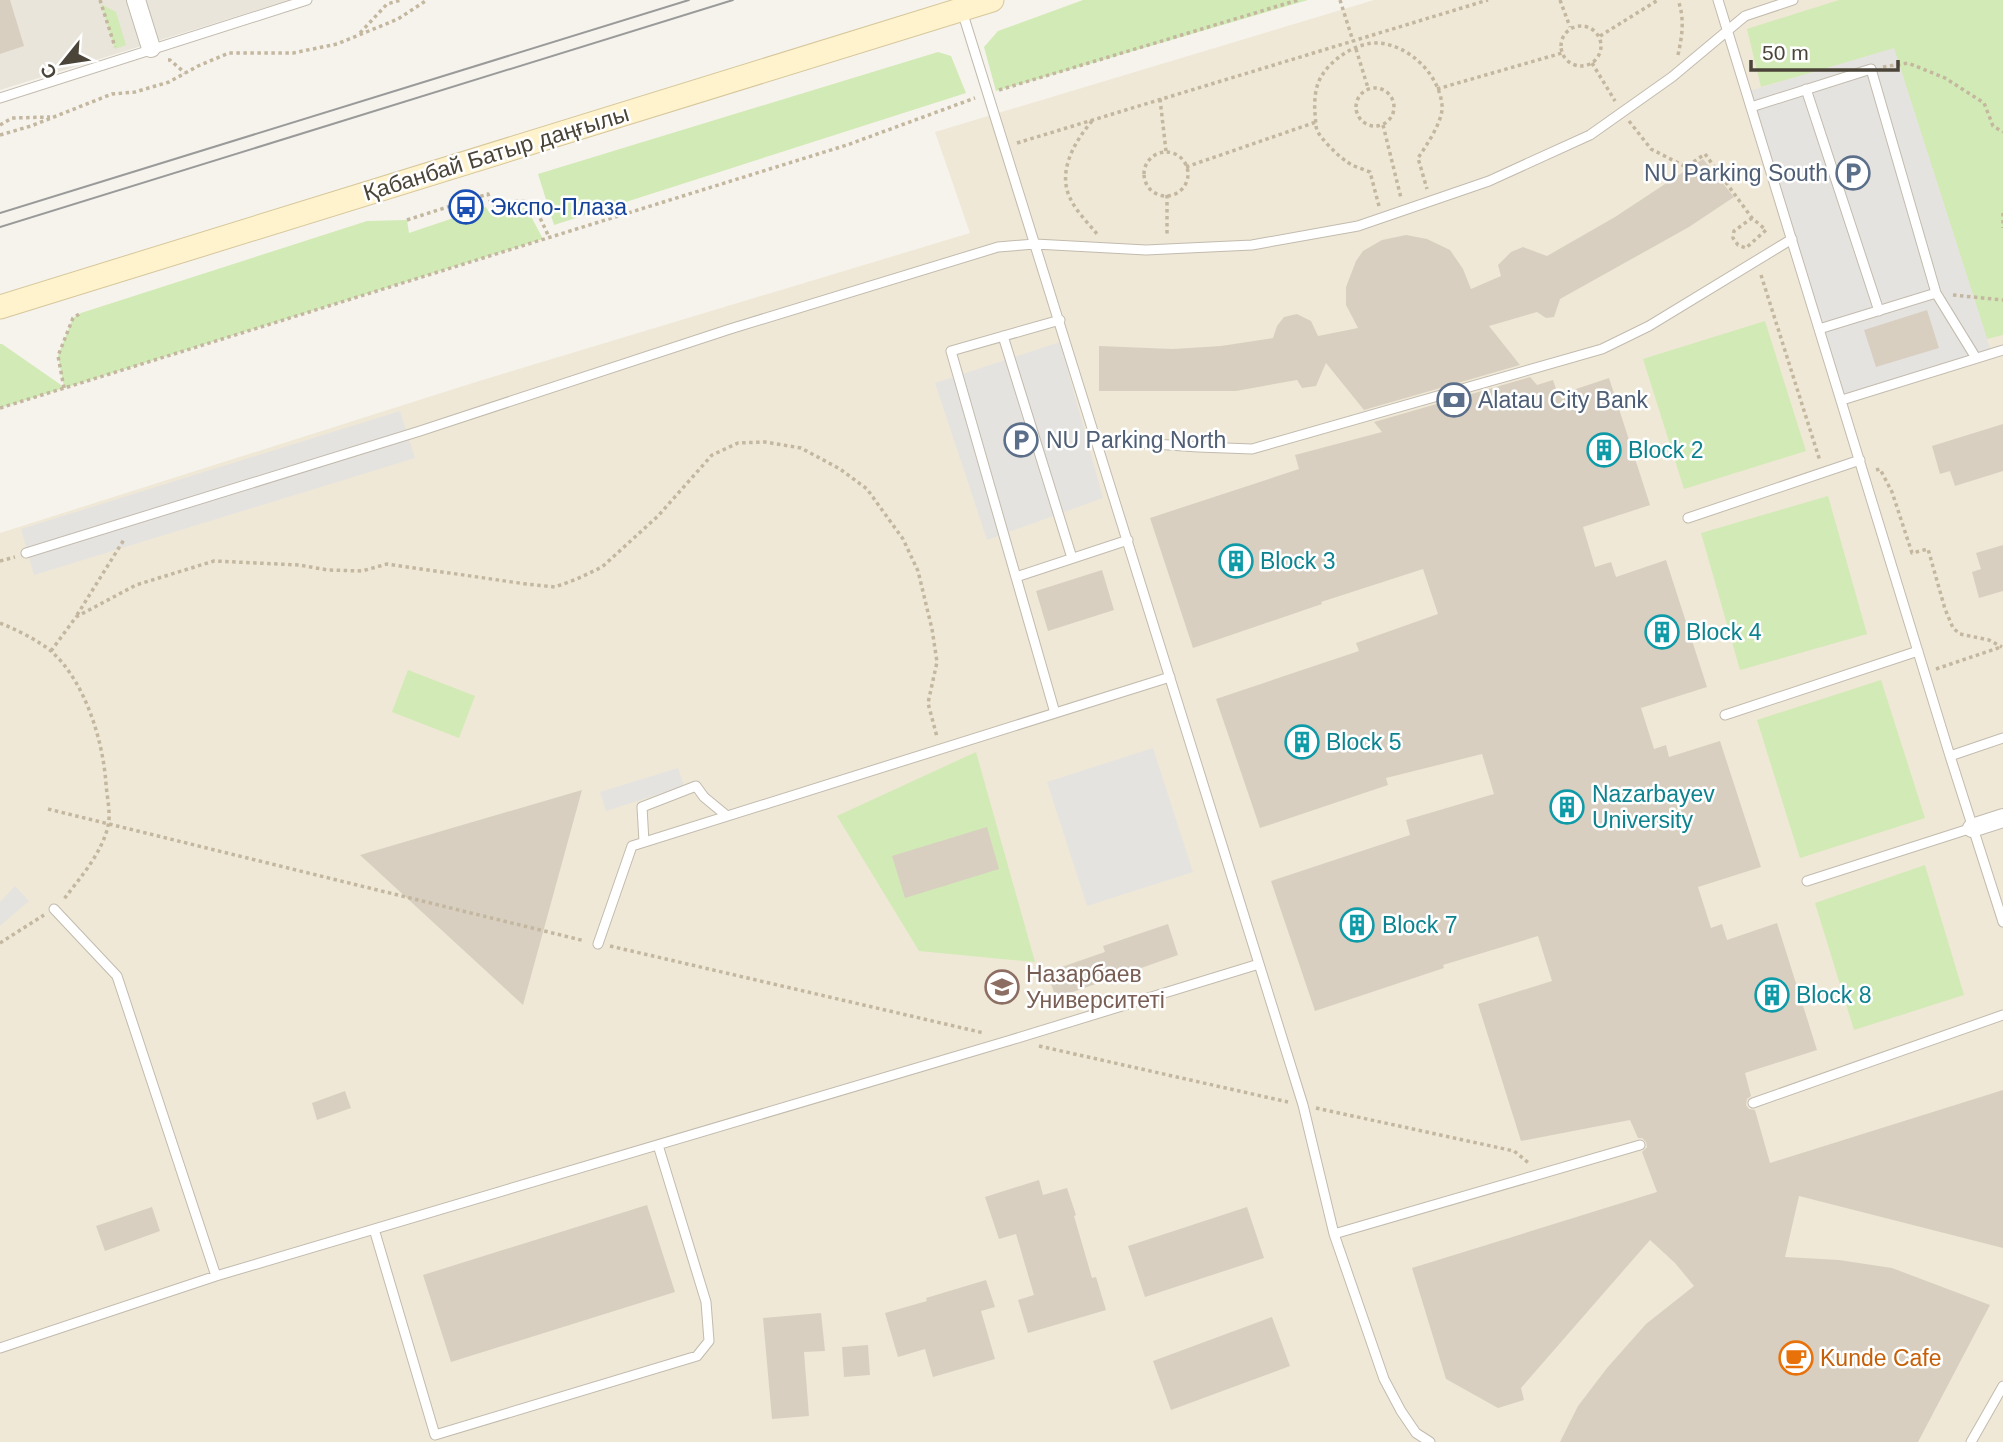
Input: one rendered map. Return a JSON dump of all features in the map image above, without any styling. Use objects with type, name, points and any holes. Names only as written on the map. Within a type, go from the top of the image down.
[{"type":"main road","name":"Қабанбай Батыр даңғылы","points":[[0,307],[992,0]]},
{"type":"street","points":[[136,0],[151,48]]},
{"type":"street","points":[[1972,828],[2003,818]]},
{"type":"lane","points":[[0,98],[307,0]]},
{"type":"lane","points":[[1718,0],[2003,922]]},
{"type":"lane","points":[[26,553],[421,430],[730,329],[998,247],[1035,244],[1168,249],[1252,245],[1358,226],[1489,181],[1590,135],[1672,77],[1745,16],[1793,0]]},
{"type":"lane","points":[[962,9],[1303,1105],[1334,1234],[1384,1379],[1416,1433],[1430,1442]]},
{"type":"lane","points":[[1751,107],[1871,69],[1937,293],[1976,358]]},
{"type":"lane","points":[[1806,89],[1879,311]]},
{"type":"lane","points":[[1097,440],[1252,449],[1602,349],[1649,326],[1792,239]]},
{"type":"lane","points":[[1819,329],[1937,293]]},
{"type":"lane","points":[[1055,713],[951,351],[1060,320]]},
{"type":"lane","points":[[1003,336],[1072,558]]},
{"type":"lane","points":[[1842,400],[2003,352]]},
{"type":"lane","points":[[1688,518],[1860,460]]},
{"type":"lane","points":[[1016,577],[1128,540]]},
{"type":"lane","points":[[1726,715],[1918,651]]},
{"type":"lane","points":[[598,944],[632,846],[1170,677]]},
{"type":"lane","points":[[1950,756],[2003,738]]},
{"type":"lane","points":[[645,842],[642,807],[696,786],[704,797],[727,816]]},
{"type":"lane","points":[[1807,881],[1972,828]]},
{"type":"lane","points":[[54,909],[117,976],[216,1276]]},
{"type":"lane","points":[[0,1348],[216,1276],[1259,964]]},
{"type":"lane","points":[[1753,1103],[2003,1015]]},
{"type":"lane","points":[[374,1229],[435,1435],[697,1356],[709,1341],[706,1302],[658,1145]]},
{"type":"lane","points":[[1334,1234],[1640,1145]]},
{"type":"lane","points":[[1971,1442],[2001,1393]]},
{"type":"path","points":[[100,0],[115,49]]},
{"type":"path","points":[[357,36],[387,4],[401,0]]},
{"type":"path","points":[[0,135],[31,126],[112,94],[135,92],[169,82],[229,53],[293,53],[337,44],[398,19],[427,0]]},
{"type":"path","points":[[0,408],[847,145],[989,93],[1298,0]]},
{"type":"path","points":[[1340,0],[1368,89]]},
{"type":"path","points":[[1005,146],[1488,0]]},
{"type":"path","points":[[1560,0],[1571,28]]},
{"type":"path","points":[[1599,37],[1658,0]]},
{"type":"path","points":[[1672,77],[1683,26],[1678,0]]},
{"type":"path","points":[[1584,25],[1597,32],[1599,37],[1603,45],[1598,59],[1586,66],[1572,64],[1562,54],[1562,39],[1571,28],[1584,25]]},
{"type":"path","points":[[1382,218],[1370,172],[1347,162],[1317,130],[1314,102],[1320,78],[1337,57],[1356,48],[1377,43],[1391,46],[1416,57],[1432,78],[1443,107],[1436,128],[1418,158],[1430,202]]},
{"type":"path","points":[[1437,89],[1562,54]]},
{"type":"path","points":[[1592,62],[1621,112],[1651,149],[1686,167],[1705,154],[1752,218],[1766,230],[1746,247],[1738,245],[1733,238],[1734,231],[1752,218]]},
{"type":"path","points":[[1871,69],[1908,63],[1945,78],[1984,103],[1993,126],[2003,132]]},
{"type":"path","points":[[1380,88],[1391,94],[1395,106],[1392,117],[1383,125],[1371,125],[1361,119],[1356,108],[1359,96],[1368,89],[1380,88]]},
{"type":"path","points":[[1160,99],[1166,151]]},
{"type":"path","points":[[0,125],[12,118],[55,117]]},
{"type":"path","points":[[1093,120],[1080,135],[1069,155],[1066,178],[1069,196],[1108,247]]},
{"type":"path","points":[[1186,167],[1316,122]]},
{"type":"path","points":[[1383,125],[1404,211]]},
{"type":"path","points":[[1166,151],[1181,157],[1186,167],[1188,171],[1185,186],[1173,196],[1157,195],[1146,185],[1143,169],[1152,156],[1166,151]]},
{"type":"path","points":[[407,220],[488,194],[494,205],[530,201],[549,237]]},
{"type":"path","points":[[1167,195],[1168,249]]},
{"type":"path","points":[[2003,213],[2003,228]]},
{"type":"path","points":[[1758,258],[1772,313],[1823,472]]},
{"type":"path","points":[[1937,293],[2003,300]]},
{"type":"path","points":[[64,388],[58,356],[73,318],[81,313]]},
{"type":"path","points":[[76,617],[136,585],[214,561],[362,571],[387,564],[555,587],[602,567],[659,516],[712,455],[738,443],[765,442],[801,448],[840,469],[867,489],[903,539],[918,571],[932,629],[937,662],[928,703],[940,749]]},
{"type":"path","points":[[1864,474],[1880,469],[1892,492],[1912,553],[1928,549],[1945,610],[1953,628],[1960,634],[1989,640],[2003,647]]},
{"type":"path","points":[[51,651],[76,617],[137,519]]},
{"type":"path","points":[[0,623],[51,651],[72,677],[92,716],[106,773],[109,824],[102,843]]},
{"type":"path","points":[[1925,673],[2003,647]]},
{"type":"path","points":[[48,809],[598,944],[1011,1040],[1514,1151],[1542,1174]]},
{"type":"shaded area","points":[[0,0],[289,0],[0,90]]},
{"type":"shaded area","name":"Назарбаев Университеті","points":[[1374,0],[2003,0],[2003,1442],[0,1442],[0,533],[479,381],[970,233],[935,132]]},
{"type":"shaded area","name":"NU Parking South","points":[[1894,48],[1992,354],[1842,400],[1746,92]]},
{"type":"shaded area","name":"NU Parking North","points":[[1060,342],[1103,498],[987,540],[935,383]]},
{"type":"shaded area","points":[[400,411],[415,458],[34,575],[21,529]]},
{"type":"shaded area","points":[[1153,748],[1193,872],[1087,906],[1047,782]]},
{"type":"shaded area","points":[[678,768],[684,786],[606,811],[600,792]]},
{"type":"shaded area","points":[[15,886],[29,901],[0,926],[0,902]]},
{"type":"green space","points":[[1083,0],[1308,0],[996,91],[984,47],[998,31]]},
{"type":"green space","points":[[1839,0],[2003,0],[2003,335],[1987,339],[1894,49],[1761,87],[1747,29]]},
{"type":"green space","points":[[101,4],[116,12],[126,45],[115,49]]},
{"type":"green space","points":[[938,52],[951,56],[966,93],[554,225],[538,174]]},
{"type":"green space","points":[[486,207],[489,212],[526,207],[543,239],[0,408],[0,344],[64,387],[58,356],[73,318],[81,313],[367,221],[407,220],[409,233]]},
{"type":"green space","points":[[1765,321],[1806,451],[1684,489],[1643,359]]},
{"type":"green space","points":[[1828,496],[1867,634],[1740,670],[1701,533]]},
{"type":"green space","points":[[408,670],[475,696],[459,738],[392,712]]},
{"type":"green space","points":[[1881,680],[1925,818],[1800,858],[1757,720]]},
{"type":"green space","points":[[976,752],[1035,962],[919,951],[837,816]]},
{"type":"green space","points":[[1925,865],[1964,995],[1854,1030],[1815,903]]},
{"type":"building","points":[[0,0],[10,0],[24,46],[0,54]]},
{"type":"building","points":[[1703,159],[1734,197],[1689,227],[1560,299],[1554,317],[1546,318],[1537,312],[1489,326],[1520,365],[1364,410],[1326,363],[1316,386],[1302,388],[1297,380],[1236,391],[1099,391],[1099,346],[1173,349],[1221,346],[1273,338],[1284,317],[1297,314],[1311,321],[1318,336],[1358,328],[1346,305],[1346,287],[1363,251],[1382,240],[1406,235],[1427,239],[1450,250],[1463,269],[1471,289],[1501,276],[1498,265],[1511,252],[1523,247],[1547,256],[1615,217]]},
{"type":"building","points":[[1927,310],[1939,348],[1876,367],[1864,330]]},
{"type":"building","points":[[1530,377],[1537,385],[1553,380],[1558,395],[1609,378],[1650,505],[1583,527],[1595,567],[1611,562],[1616,577],[1666,560],[1707,687],[1641,708],[1654,749],[1666,745],[1669,757],[1720,741],[1761,867],[1698,887],[1711,928],[1722,924],[1727,940],[1777,923],[1817,1050],[1745,1073],[1751,1096],[1746,1105],[1755,1110],[1770,1163],[2003,1090],[2003,1248],[1799,1196],[1785,1257],[1839,1260],[1892,1268],[1990,1305],[1918,1442],[1560,1442],[1578,1406],[1607,1368],[1646,1324],[1694,1286],[1675,1263],[1650,1240],[1521,1388],[1524,1400],[1498,1408],[1446,1379],[1412,1268],[1657,1192],[1642,1152],[1647,1147],[1646,1142],[1638,1138],[1630,1120],[1521,1141],[1478,1004],[1552,981],[1538,936],[1443,965],[1444,968],[1315,1011],[1271,881],[1410,835],[1406,820],[1494,794],[1482,754],[1386,778],[1388,785],[1260,828],[1216,699],[1359,651],[1356,643],[1438,614],[1423,569],[1193,648],[1150,518],[1299,469],[1295,455],[1382,432],[1374,422]]},
{"type":"building","points":[[2003,424],[2003,471],[1955,486],[1950,471],[1940,474],[1932,446]]},
{"type":"building","points":[[2003,545],[2003,591],[1979,598],[1972,572],[1981,569],[1976,553]]},
{"type":"building","points":[[1102,570],[1114,610],[1048,631],[1036,591]]},
{"type":"building","points":[[582,790],[523,1005],[360,855]]},
{"type":"building","points":[[987,827],[999,869],[905,898],[892,856]]},
{"type":"building","points":[[1168,924],[1178,955],[1056,998],[1047,972],[1105,952],[1103,946]]},
{"type":"building","points":[[345,1091],[351,1108],[317,1120],[312,1103]]},
{"type":"building","points":[[1039,1180],[1043,1195],[1067,1188],[1092,1278],[1096,1277],[1106,1310],[1028,1333],[1018,1300],[1034,1295],[1016,1234],[999,1239],[985,1197]]},
{"type":"building","points":[[647,1205],[675,1292],[451,1362],[423,1275]]},
{"type":"building","points":[[152,1207],[160,1231],[105,1251],[96,1226]]},
{"type":"building","points":[[1247,1207],[1264,1258],[1145,1297],[1128,1246]]},
{"type":"building","points":[[986,1280],[995,1307],[981,1311],[995,1359],[933,1377],[925,1349],[898,1357],[885,1313]]},
{"type":"building","points":[[821,1313],[825,1351],[804,1352],[809,1416],[772,1419],[763,1318]]},
{"type":"building","points":[[1272,1317],[1290,1366],[1171,1410],[1153,1361]]},
{"type":"building","points":[[868,1345],[870,1375],[844,1377],[842,1347]]},
{"type":"tram line","points":[[0,213],[689,0]]},
{"type":"tram line","points":[[0,227],[733,0]]},
{"type":"place","name":"NU Parking South","points":[[1853,173]]},
{"type":"place","name":"Экспо-Плаза","points":[[466,207]]},
{"type":"place","name":"Alatau City Bank","points":[[1454,400]]},
{"type":"place","name":"NU Parking North","points":[[1021,440]]},
{"type":"place","name":"Block 2","points":[[1604,450]]},
{"type":"place","name":"Block 3","points":[[1236,561]]},
{"type":"place","name":"Block 4","points":[[1662,632]]},
{"type":"place","name":"Block 5","points":[[1302,742]]},
{"type":"place","name":"Nazarbayev University","points":[[1567,807]]},
{"type":"place","name":"Block 7","points":[[1357,925]]},
{"type":"place","name":"Назарбаев Университеті","points":[[1002,987]]},
{"type":"place","name":"Block 8","points":[[1772,995]]},
{"type":"place","name":"Kunde Cafe","points":[[1796,1358]]}]
